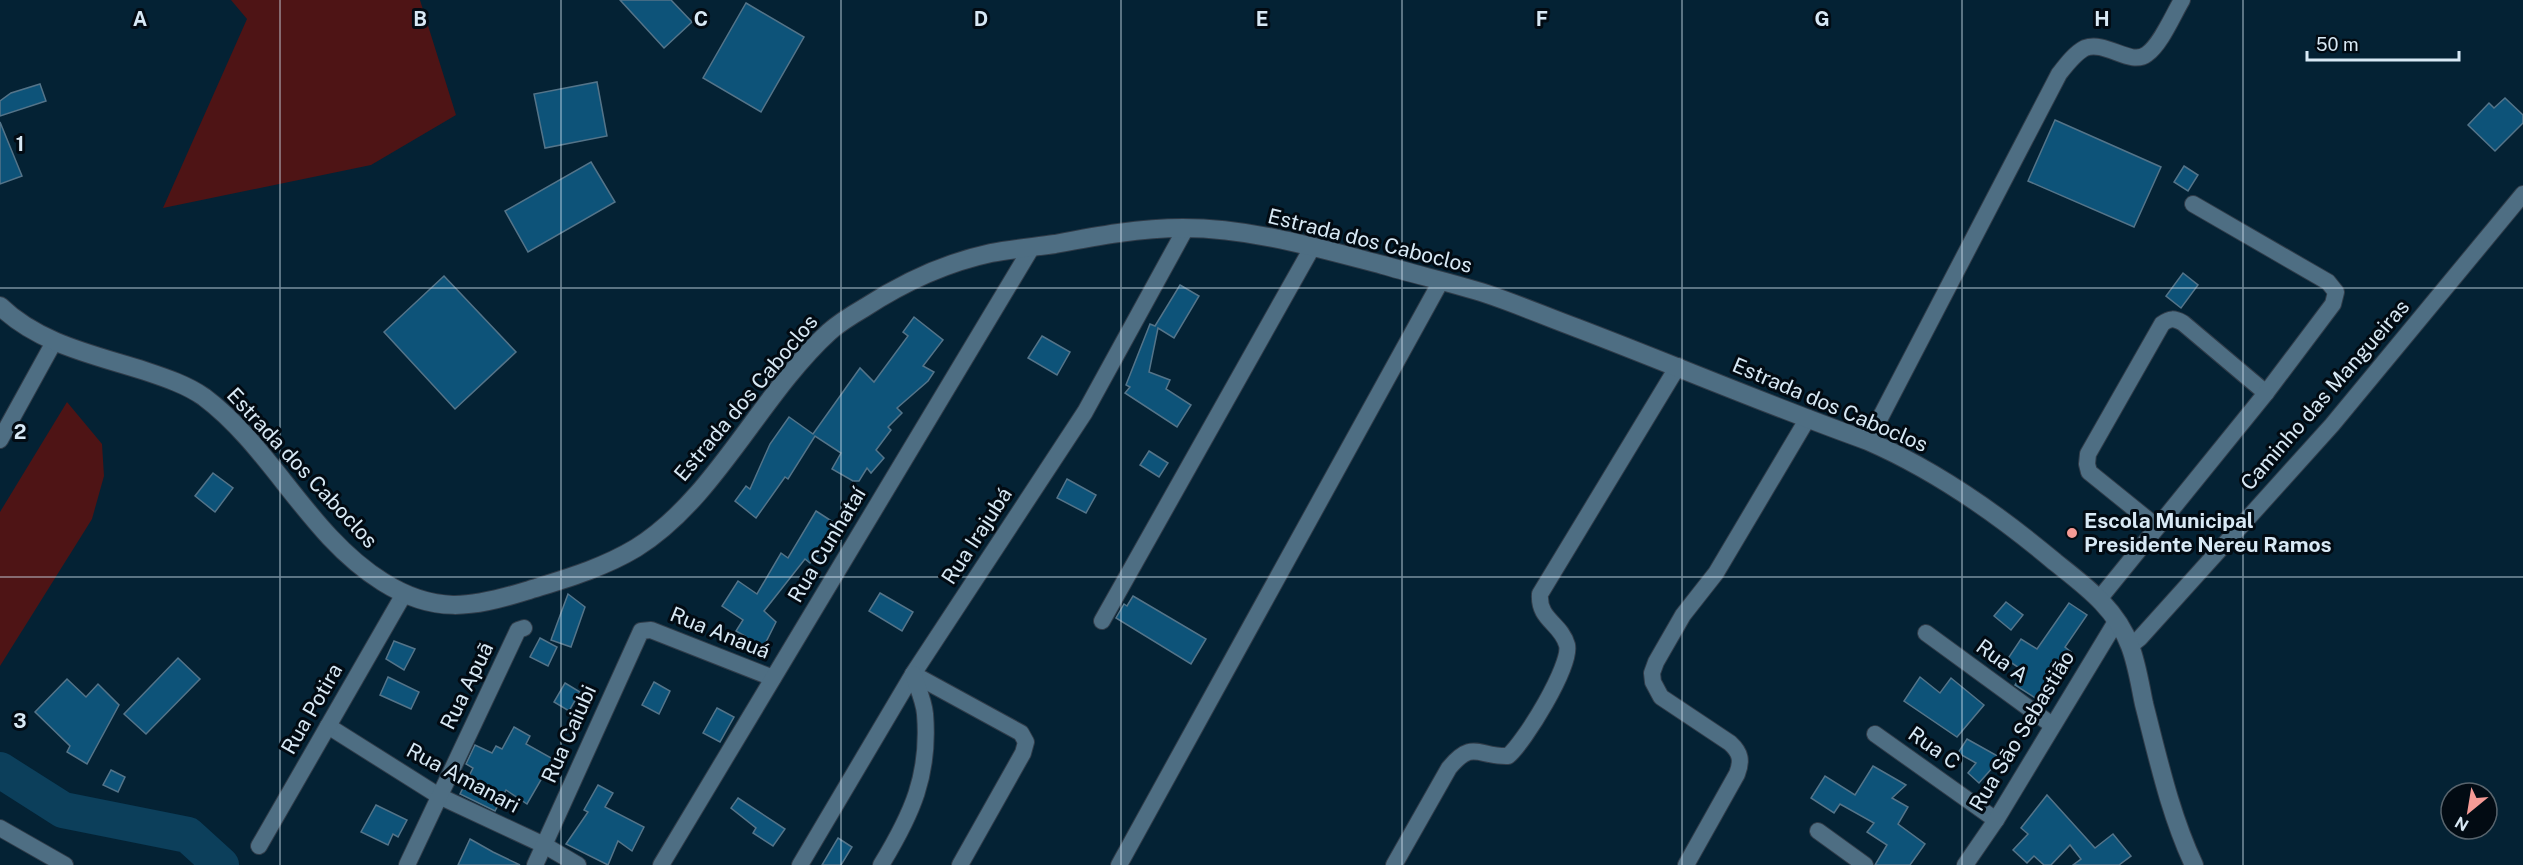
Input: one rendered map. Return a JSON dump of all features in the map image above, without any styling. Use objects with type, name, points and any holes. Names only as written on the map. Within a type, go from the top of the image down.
[{"type":"street","points":[[1868,441],[2059,74],[2072,58],[2085,48],[2102,46],[2131,57],[2146,55],[2153,48],[2182,0]]},
{"type":"street","name":"Caminho das Mangueiras","points":[[2130,646],[2140,639],[2331,425],[2523,194]]},
{"type":"street","points":[[2100,598],[2266,393],[2334,304],[2336,292],[2328,282],[2193,204]]},
{"type":"street","name":"Estrada dos Caboclos","points":[[0,306],[12,318],[54,342],[169,379],[199,393],[228,417],[315,521],[346,552],[378,579],[404,594],[437,605],[462,606],[491,602],[591,571],[639,546],[677,515],[809,352],[833,327],[904,283],[937,268],[991,253],[1131,231],[1185,228],[1264,236],[1313,246],[1489,295],[1678,366],[1868,441],[1913,463],[1965,493],[2021,533],[2100,598],[2117,620],[2130,646],[2167,795],[2194,865]]},
{"type":"street","name":"Rua Irajubá","points":[[800,865],[913,674],[1085,412],[1185,228]]},
{"type":"street","points":[[1102,621],[1313,246]]},
{"type":"street","name":"Rua Cunhataí","points":[[661,865],[1032,248]]},
{"type":"street","points":[[1119,865],[1441,281]]},
{"type":"street","points":[[2157,527],[2090,472],[2087,464],[2088,454],[2162,324],[2169,319],[2176,319],[2183,323],[2266,393]]},
{"type":"street","points":[[0,440],[54,342]]},
{"type":"street","points":[[1394,865],[1449,768],[1458,757],[1467,751],[1498,757],[1508,756],[1524,737],[1556,684],[1565,665],[1567,646],[1563,637],[1543,613],[1539,604],[1540,594],[1678,366]]},
{"type":"street","points":[[1686,865],[1737,774],[1740,757],[1737,749],[1730,743],[1661,697],[1655,690],[1652,673],[1683,615],[1716,573],[1808,418]]},
{"type":"street","name":"Rua Potira","points":[[259,846],[404,594]]},
{"type":"street","name":"Rua São Sebastião","points":[[1965,865],[1996,819],[2117,620]]},
{"type":"street","name":"Rua Apuã","points":[[407,865],[518,630],[524,628]]},
{"type":"street","name":"Rua Anauá","points":[[651,630],[773,678]]},
{"type":"street","name":"Rua Caiubi","points":[[535,865],[635,639],[641,631],[651,630]]},
{"type":"street","name":"Rua A","points":[[1926,633],[2052,725]]},
{"type":"street","points":[[881,865],[907,821],[920,785],[924,758],[925,712],[913,674]]},
{"type":"street","points":[[913,674],[1021,733],[1026,742],[1023,753],[960,865]]},
{"type":"street","name":"Rua Amanari","points":[[328,726],[439,796],[544,845],[578,865]]},
{"type":"street","name":"Rua C","points":[[1875,734],[1996,819]]},
{"type":"street","points":[[0,828],[65,865]]},
{"type":"street","points":[[1818,831],[1865,865]]},
{"type":"shaded area","points":[[231,0],[420,0],[456,115],[371,165],[163,208],[247,19]]},
{"type":"shaded area","points":[[67,402],[102,444],[104,476],[92,519],[0,666],[0,512]]},
{"type":"building","points":[[620,0],[671,0],[692,22],[664,48]]},
{"type":"building","points":[[746,3],[804,37],[761,112],[703,78]]},
{"type":"building","points":[[597,82],[607,136],[545,148],[534,94]]},
{"type":"building","points":[[40,84],[46,101],[0,116],[0,101],[11,93]]},
{"type":"building","points":[[2505,98],[2523,115],[2523,123],[2495,151],[2468,125],[2489,103],[2494,108]]},
{"type":"building","points":[[2055,120],[2161,167],[2134,227],[2028,181]]},
{"type":"building","points":[[0,122],[22,176],[0,184]]},
{"type":"building","points":[[591,162],[615,202],[528,252],[505,211]]},
{"type":"building","points":[[2184,166],[2198,175],[2188,191],[2174,182]]},
{"type":"building","points":[[2183,273],[2198,285],[2181,308],[2166,296]]},
{"type":"building","points":[[444,276],[516,352],[455,409],[384,332]]},
{"type":"building","points":[[1180,285],[1199,296],[1174,338],[1158,328],[1149,372],[1170,380],[1166,389],[1191,405],[1177,427],[1125,393],[1130,387],[1126,385],[1150,324],[1155,326]]},
{"type":"building","points":[[914,317],[943,340],[923,366],[934,372],[928,381],[897,408],[902,413],[888,427],[891,430],[876,450],[884,458],[871,473],[867,468],[859,481],[853,481],[832,469],[841,453],[815,436],[788,479],[785,477],[756,518],[735,501],[746,486],[750,489],[770,444],[789,417],[813,434],[860,368],[874,382],[908,336],[903,332]]},
{"type":"building","points":[[1042,336],[1070,352],[1057,375],[1028,358]]},
{"type":"building","points":[[1149,451],[1168,463],[1159,477],[1140,465]]},
{"type":"building","points":[[213,473],[233,488],[215,512],[195,496]]},
{"type":"building","points":[[1067,479],[1096,495],[1086,513],[1057,498]]},
{"type":"building","points":[[816,511],[844,529],[828,553],[824,550],[810,563],[805,559],[764,611],[776,622],[761,652],[742,641],[745,636],[736,631],[743,620],[722,606],[738,581],[757,594],[781,553],[788,558]]},
{"type":"building","points":[[880,593],[913,612],[902,631],[869,611]]},
{"type":"building","points":[[568,594],[585,607],[571,647],[551,640]]},
{"type":"building","points":[[1133,596],[1206,639],[1191,664],[1116,618],[1124,604],[1127,606]]},
{"type":"building","points":[[2006,602],[2023,615],[2011,630],[1994,616]]},
{"type":"building","points":[[2069,603],[2087,615],[2065,647],[2071,652],[2040,701],[2015,685],[2024,671],[2007,660],[2021,639],[2037,649]]},
{"type":"building","points":[[540,638],[557,647],[548,666],[530,657]]},
{"type":"building","points":[[394,641],[415,649],[404,670],[386,659]]},
{"type":"building","points":[[178,658],[200,679],[146,734],[124,714]]},
{"type":"building","points":[[388,677],[419,692],[411,709],[380,695]]},
{"type":"building","points":[[1920,677],[1940,693],[1951,678],[1984,705],[1957,737],[1904,701]]},
{"type":"building","points":[[67,679],[86,697],[98,684],[119,705],[87,764],[67,752],[70,746],[35,712]]},
{"type":"building","points":[[654,682],[670,691],[659,714],[642,705]]},
{"type":"building","points":[[565,683],[580,692],[569,711],[554,702]]},
{"type":"building","points":[[717,708],[734,717],[720,742],[703,733]]},
{"type":"building","points":[[514,727],[530,736],[526,744],[553,759],[527,804],[506,790],[495,811],[460,794],[473,768],[466,764],[475,745],[492,753],[496,746],[502,749]]},
{"type":"building","points":[[1967,739],[2001,758],[1979,783],[1968,773],[1976,763],[1958,753]]},
{"type":"building","points":[[1873,766],[1906,785],[1892,798],[1908,807],[1898,824],[1925,844],[1910,865],[1875,865],[1887,845],[1867,832],[1874,823],[1840,804],[1834,813],[1811,798],[1825,776],[1855,795]]},
{"type":"building","points":[[111,770],[125,777],[118,792],[103,785]]},
{"type":"building","points":[[598,785],[613,793],[605,807],[644,827],[632,851],[618,841],[608,865],[566,844],[588,812],[584,810]]},
{"type":"building","points":[[2047,795],[2095,848],[2113,834],[2131,856],[2119,865],[2073,865],[2081,859],[2070,845],[2051,865],[2044,865],[2034,856],[2027,863],[2013,850],[2028,834],[2021,828]]},
{"type":"building","points":[[738,798],[785,829],[773,846],[753,833],[756,828],[731,808]]},
{"type":"building","points":[[376,805],[407,820],[398,837],[393,834],[388,845],[361,832]]},
{"type":"building","points":[[838,838],[852,847],[841,865],[822,865]]},
{"type":"building","points":[[470,839],[493,852],[520,865],[458,865]]},
{"type":"waterway","points":[[0,770],[63,810],[188,835],[221,865]]},
{"type":"place","name":"Escola Municipal Presidente Nereu Ramos","points":[[2072,533]]}]
